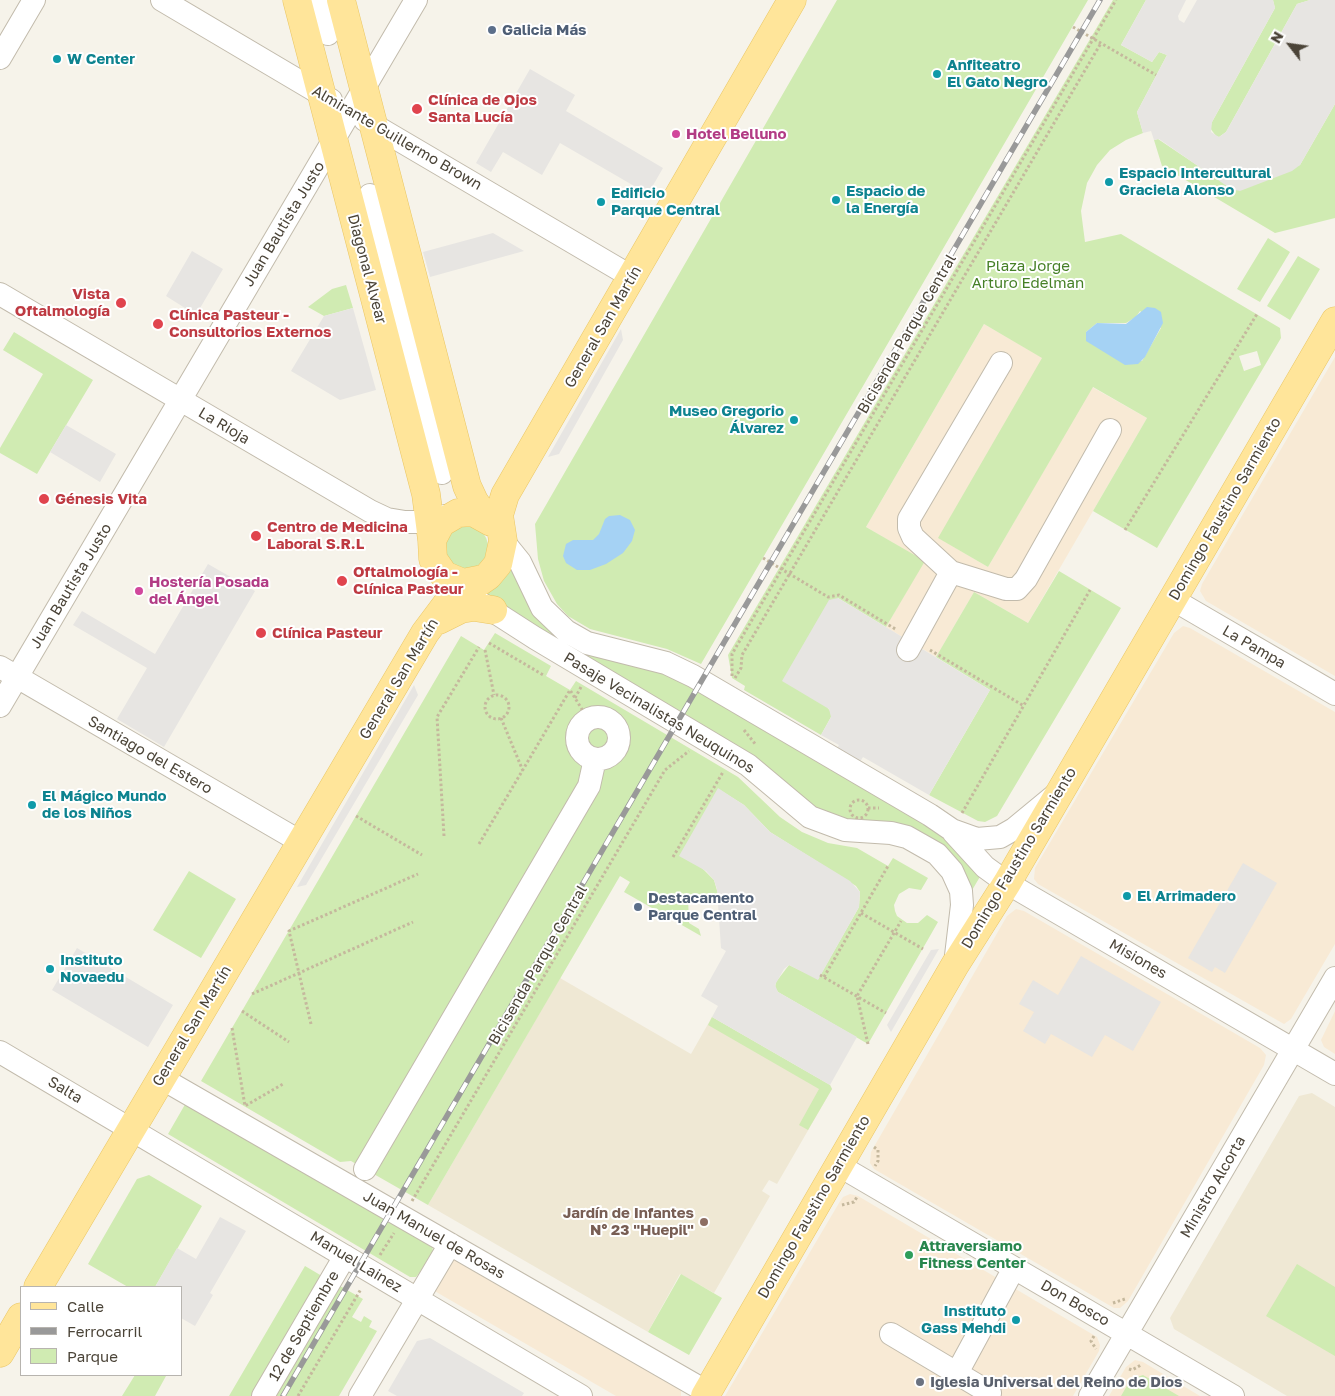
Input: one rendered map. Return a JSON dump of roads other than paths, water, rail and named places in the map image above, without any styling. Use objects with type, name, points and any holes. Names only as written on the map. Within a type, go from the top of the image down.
[{"type":"main road","name":"Diagonal Alvear","points":[[297,0],[328,34],[364,88],[374,125],[370,195],[443,474],[431,530],[433,559],[463,582]]},
{"type":"main road","name":"Diagonal Alvear","points":[[341,0],[328,34],[322,94],[334,140],[370,195],[443,474],[470,494],[496,531]]},
{"type":"main road","name":"General San Martín","points":[[39,1286],[425,633],[463,582],[498,564],[496,531],[505,495],[792,0]]},
{"type":"main road","name":"Domingo Faustino Sarmiento","points":[[706,1394],[955,965],[1006,883],[1335,320]]},
{"type":"main road","points":[[431,530],[458,513],[473,512],[496,531]]},
{"type":"main road","points":[[425,633],[455,611],[474,607],[493,610]]},
{"type":"main road","points":[[0,1353],[20,1319]]},
{"type":"street","points":[[0,58],[34,0]]},
{"type":"street","name":"Almirante Guillermo Brown","points":[[162,0],[632,277]]},
{"type":"street","points":[[319,0],[328,34]]},
{"type":"street","name":"Juan Bautista Justo","points":[[0,706],[9,672],[180,400],[416,0]]},
{"type":"street","name":"La Rioja","points":[[0,294],[370,511],[397,521],[414,522],[431,530]]},
{"type":"street","points":[[1001,363],[909,519],[913,537],[952,572],[1006,589],[1017,589],[1026,579],[1110,430]]},
{"type":"street","name":"Pasaje Vecinalistas Neuquinos","points":[[496,531],[520,562],[542,608],[566,631],[587,642],[666,663],[693,676],[930,815],[957,822],[976,839],[1000,836],[1014,829],[1060,790]]},
{"type":"street","points":[[908,650],[952,572]]},
{"type":"street","name":"Pasaje Vecinalistas Neuquinos","points":[[463,582],[493,610],[535,638],[748,765],[810,817],[845,830],[899,834],[920,843],[937,854],[952,871],[961,891],[962,905],[955,965]]},
{"type":"street","name":"La Pampa","points":[[1172,599],[1335,694]]},
{"type":"street","name":"Santiago del Estero","points":[[9,672],[301,842]]},
{"type":"street","points":[[605,718],[614,724],[618,734],[615,750],[606,757],[596,759],[585,755],[577,742],[578,731],[588,719],[605,718]]},
{"type":"street","points":[[365,1169],[589,786],[596,759]]},
{"type":"street","name":"Misiones","points":[[957,822],[979,861],[1006,883],[1335,1074]]},
{"type":"street","name":"Ministro Alcorta","points":[[1090,1396],[1335,978]]},
{"type":"street","name":"Salta","points":[[0,1052],[131,1129]]},
{"type":"street","name":"Juan Manuel de Rosas","points":[[161,1078],[706,1394]]},
{"type":"street","name":"Manuel Lainez","points":[[131,1129],[581,1396]]},
{"type":"street","name":"Don Bosco","points":[[838,1165],[1233,1396]]},
{"type":"street","points":[[360,1396],[450,1244]]},
{"type":"street","name":"12 de Septiembre","points":[[263,1396],[345,1256]]},
{"type":"street","points":[[957,1373],[1014,1268]]},
{"type":"street","points":[[892,1334],[990,1393]]},
{"type":"water","points":[[1147,307],[1155,308],[1161,312],[1163,323],[1145,357],[1138,364],[1125,365],[1086,341],[1086,332],[1097,323],[1126,324]]},
{"type":"water","points":[[620,515],[630,520],[635,530],[632,541],[623,553],[606,564],[590,570],[577,570],[566,563],[563,556],[566,544],[573,540],[593,540],[599,534],[605,519],[609,516]]},
{"type":"railway","points":[[283,1396],[1100,0]]},
{"type":"place","name":"Galicia Más","points":[[492,30]]},
{"type":"place","name":"W Center","points":[[57,59]]},
{"type":"place","name":"Anfiteatro El Gato Negro","points":[[937,74]]},
{"type":"place","name":"Clínica de Ojos Santa Lucía","points":[[417,109]]},
{"type":"place","name":"Hotel Belluno","points":[[676,134]]},
{"type":"place","name":"Espacio Intercultural Graciela Alonso","points":[[1109,182]]},
{"type":"place","name":"Espacio de la Energía","points":[[836,200]]},
{"type":"place","name":"Edificio Parque Central","points":[[601,202]]},
{"type":"place","name":"Vista Oftalmología","points":[[121,303]]},
{"type":"place","name":"Clínica Pasteur - Consultorios Externos","points":[[158,324]]},
{"type":"place","name":"Museo Gregorio Álvarez","points":[[794,420]]},
{"type":"place","name":"Génesis Vita","points":[[44,499]]},
{"type":"place","name":"Centro de Medicina Laboral S.R.L","points":[[256,536]]},
{"type":"place","name":"Oftalmología - Clínica Pasteur","points":[[342,581]]},
{"type":"place","name":"Hostería Posada del Ángel","points":[[139,591]]},
{"type":"place","name":"Clínica Pasteur","points":[[261,633]]},
{"type":"place","name":"El Mágico Mundo de los Niños","points":[[32,805]]},
{"type":"place","name":"El Arrimadero","points":[[1127,896]]},
{"type":"place","name":"Destacamento Parque Central","points":[[638,907]]},
{"type":"place","name":"Instituto Novaedu","points":[[50,969]]},
{"type":"place","name":"Jardín de Infantes N° 23 \"Huepil\"","points":[[704,1222]]},
{"type":"place","name":"Attraversiamo Fitness Center","points":[[909,1255]]},
{"type":"place","name":"Instituto Gass Mehdi","points":[[1016,1320]]},
{"type":"place","name":"Iglesia Universal del Reino de Dios","points":[[920,1382]]},
{"type":"park label","name":"Plaza Jorge Arturo Edelman","points":[[1028,274]]}]
